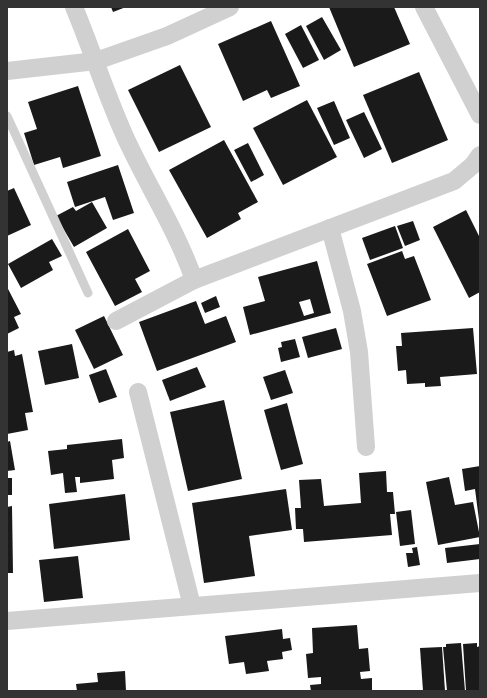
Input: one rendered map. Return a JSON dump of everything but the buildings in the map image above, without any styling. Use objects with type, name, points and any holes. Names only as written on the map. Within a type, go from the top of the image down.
[{"type":"street","points":[[74,7],[122,131],[153,195],[185,254],[194,280]]},
{"type":"street","points":[[7,71],[96,61],[167,36],[230,7]]},
{"type":"street","points":[[424,7],[480,115]]},
{"type":"street","points":[[116,321],[194,280],[454,181],[473,165],[480,155]]},
{"type":"street","points":[[330,228],[352,311],[359,352],[366,447]]},
{"type":"street","points":[[138,392],[192,606]]},
{"type":"street","points":[[7,621],[480,583]]},
{"type":"lane","points":[[7,116],[88,293]]}]
